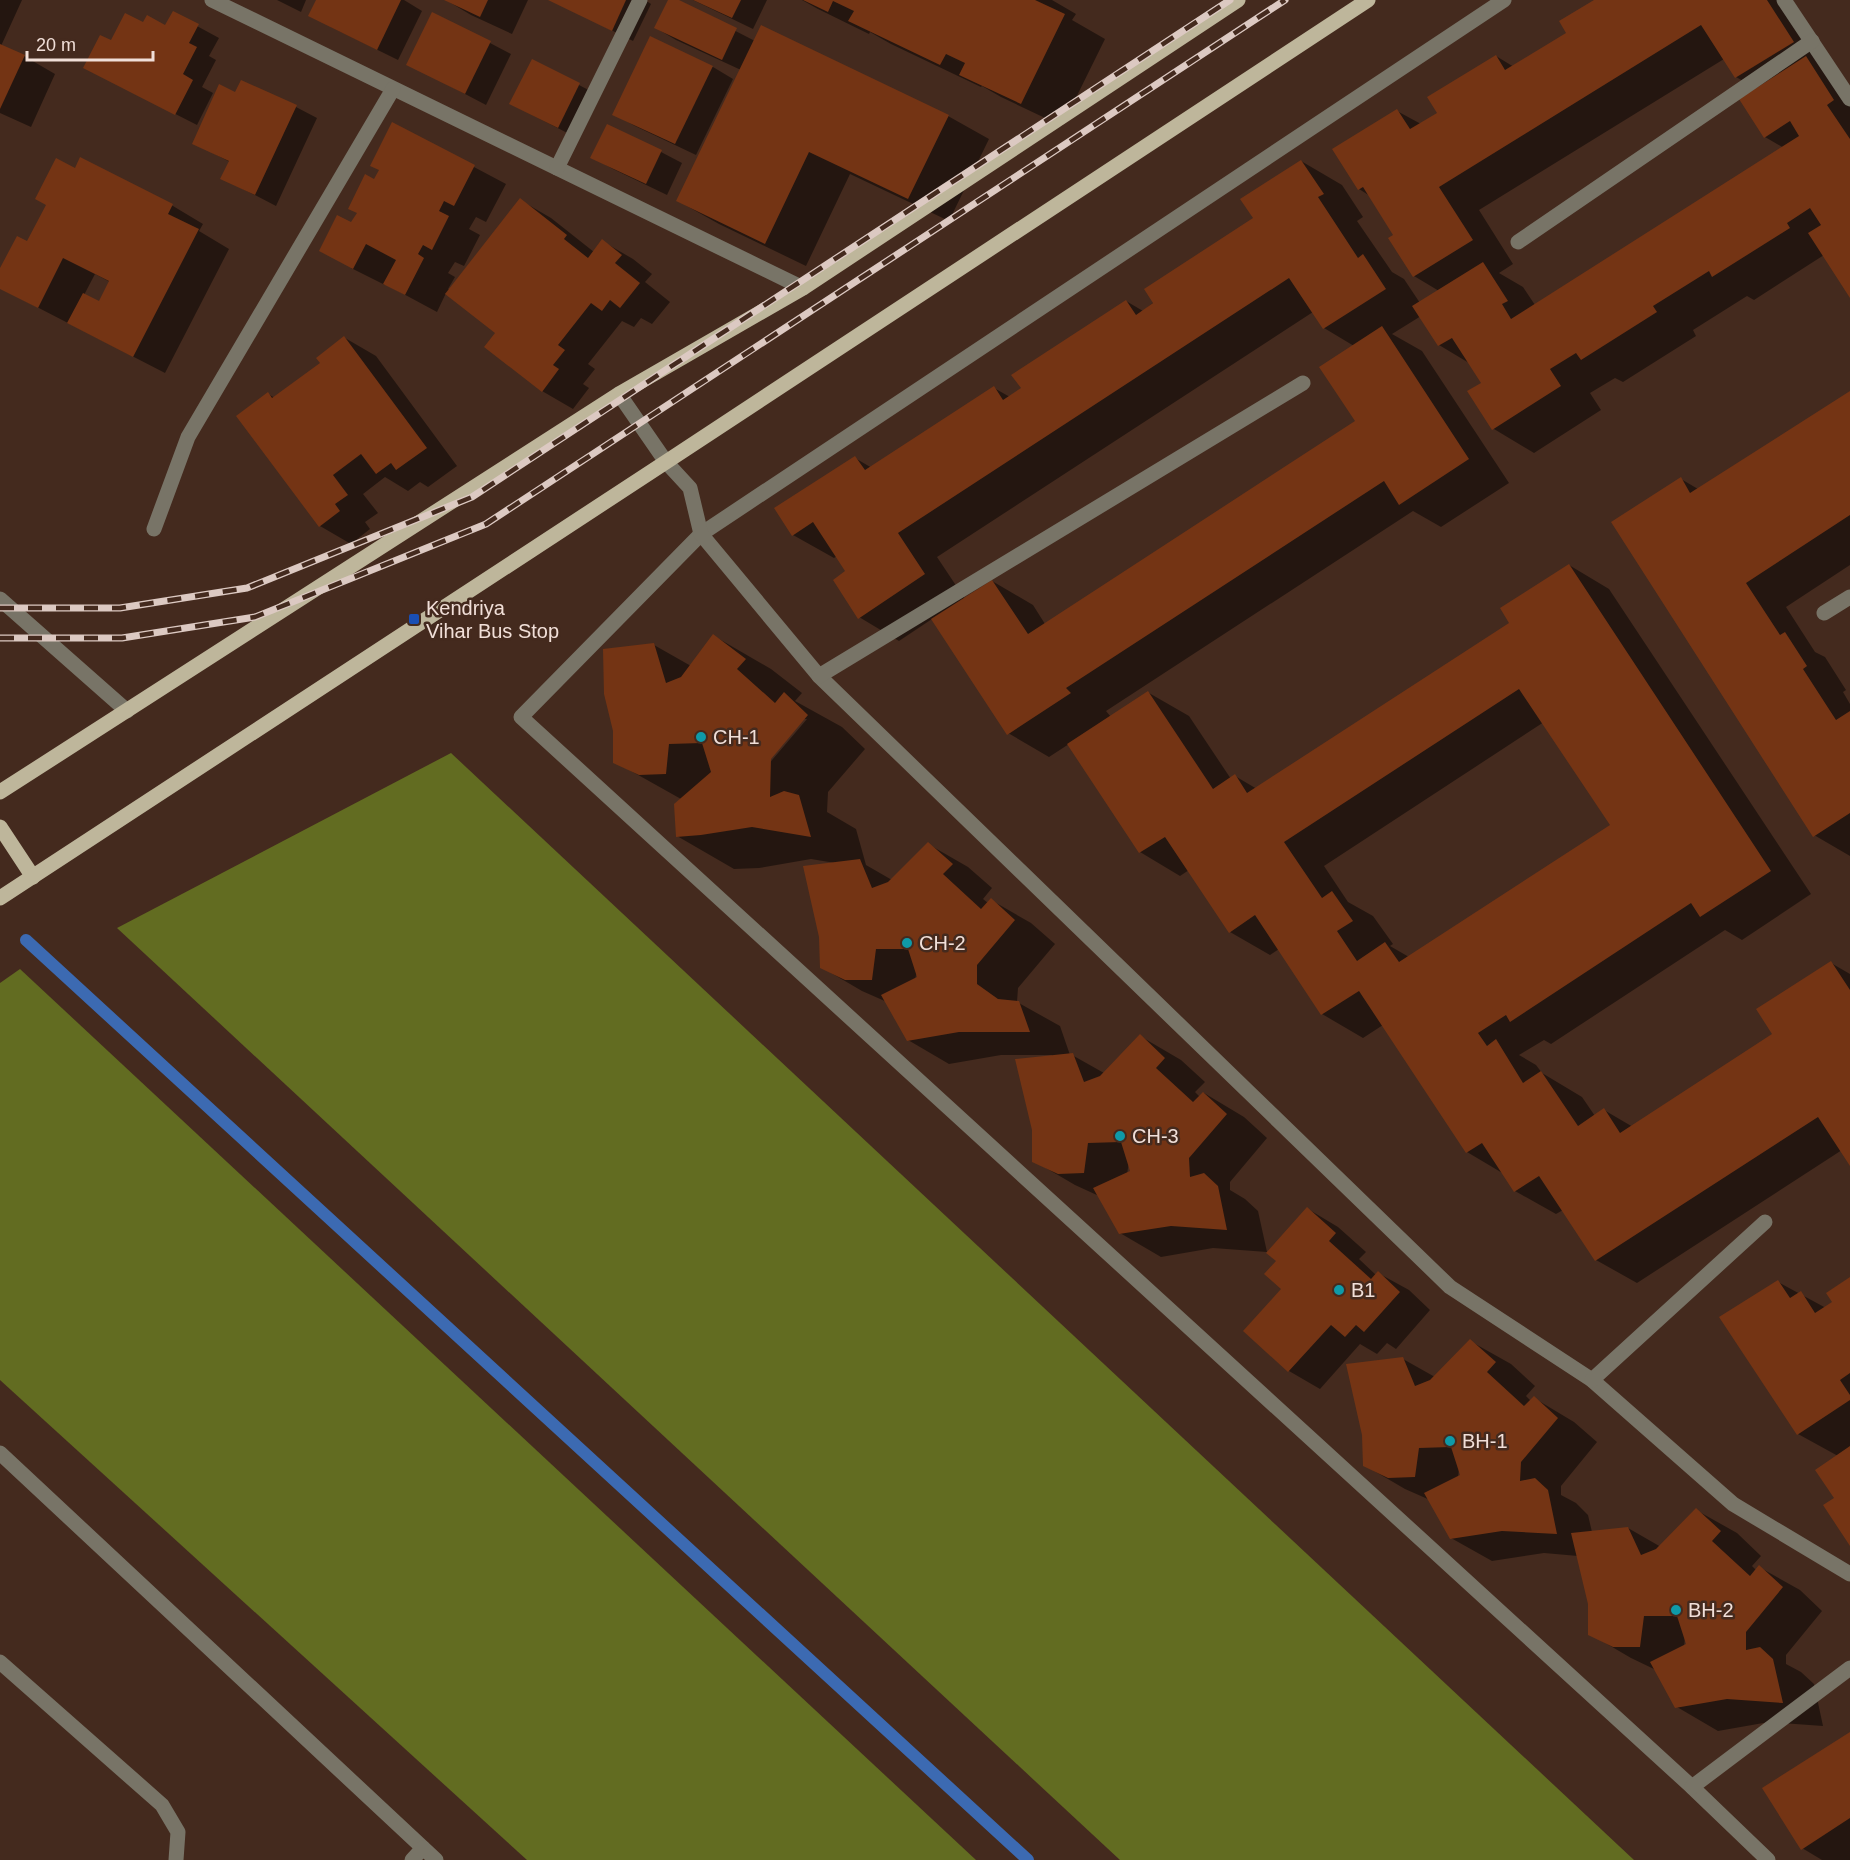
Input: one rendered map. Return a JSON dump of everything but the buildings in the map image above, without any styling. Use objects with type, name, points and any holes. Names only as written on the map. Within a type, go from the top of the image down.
[{"type":"main road","points":[[0,792],[619,394],[803,288],[1238,0]]},
{"type":"main road","points":[[0,898],[1368,0]]},
{"type":"main road","points":[[0,827],[33,876]]},
{"type":"street","points":[[212,0],[803,288]]},
{"type":"street","points":[[557,168],[640,0]]},
{"type":"street","points":[[1504,0],[701,534],[521,717],[1692,1787],[1768,1860]]},
{"type":"street","points":[[1784,0],[1850,99]]},
{"type":"street","points":[[1518,242],[1812,41]]},
{"type":"street","points":[[154,529],[188,437],[393,88]]},
{"type":"street","points":[[819,676],[1303,382]]},
{"type":"street","points":[[619,394],[666,462],[690,488],[701,534],[819,676],[1450,1287],[1592,1380],[1733,1504],[1850,1574]]},
{"type":"street","points":[[1824,613],[1850,597]]},
{"type":"street","points":[[0,599],[127,711]]},
{"type":"street","points":[[1592,1380],[1765,1222]]},
{"type":"street","points":[[0,1453],[436,1860]]},
{"type":"street","points":[[0,1662],[162,1805],[178,1832],[176,1860]]},
{"type":"street","points":[[1692,1787],[1850,1668]]},
{"type":"street","points":[[412,1860],[423,1848]]},
{"type":"green space","points":[[451,753],[1634,1860],[1120,1860],[117,928]]},
{"type":"green space","points":[[20,969],[976,1860],[527,1860],[0,1380],[0,983]]},
{"type":"waterway","points":[[26,940],[1028,1860]]},
{"type":"railway","points":[[0,608],[120,608],[247,588],[472,497],[1230,0]]},
{"type":"railway","points":[[0,638],[122,638],[255,617],[486,524],[1285,0]]},
{"type":"place","name":"Kendriya Vihar Bus Stop","points":[[414,619]]},
{"type":"place","name":"CH-1","points":[[701,737]]},
{"type":"place","name":"CH-2","points":[[907,943]]},
{"type":"place","name":"CH-3","points":[[1120,1136]]},
{"type":"place","name":"B1","points":[[1339,1290]]},
{"type":"place","name":"BH-1","points":[[1450,1441]]},
{"type":"place","name":"BH-2","points":[[1676,1610]]}]
